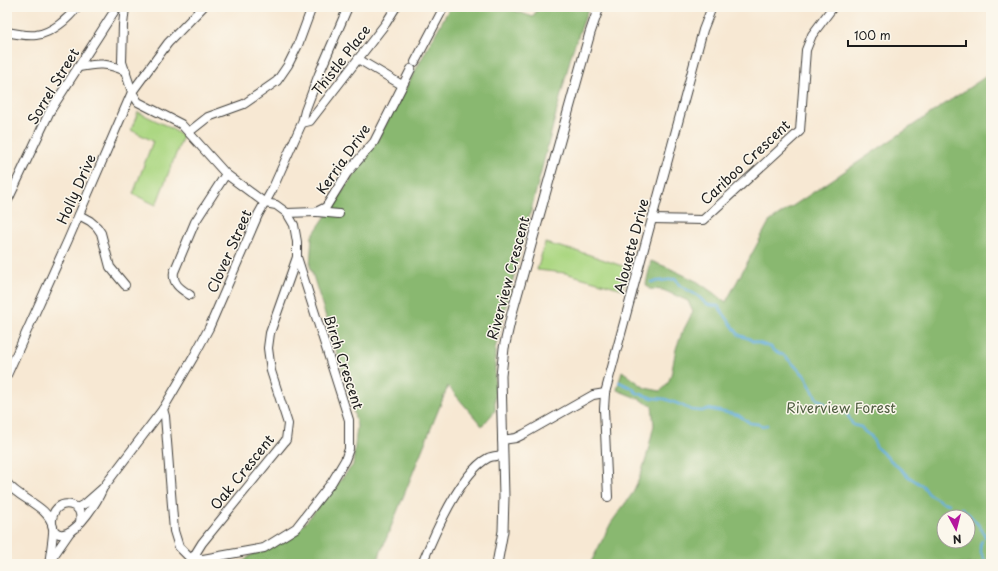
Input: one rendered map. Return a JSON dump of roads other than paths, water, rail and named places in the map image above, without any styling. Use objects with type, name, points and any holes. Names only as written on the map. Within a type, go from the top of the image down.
[{"type":"street","points":[[7,32],[24,35],[37,35],[47,32],[57,26],[78,7]]},
{"type":"street","name":"Sorrel Street","points":[[7,202],[50,111],[117,7]]},
{"type":"street","points":[[125,7],[122,62],[132,92],[138,102],[181,124],[226,174],[265,203],[276,205],[287,213]]},
{"type":"street","name":"Holly Drive","points":[[7,374],[79,215],[132,92],[168,43],[203,7]]},
{"type":"street","points":[[189,132],[208,117],[244,104],[277,81],[288,65],[298,45],[312,7]]},
{"type":"street","name":"Clover Street","points":[[77,508],[86,503],[103,488],[163,409],[193,358],[208,328],[258,215],[302,123],[319,74],[348,7]]},
{"type":"street","name":"Thistle Place","points":[[302,123],[310,121],[396,7]]},
{"type":"street","name":"Kerria Drive","points":[[287,213],[316,212],[326,207],[347,173],[374,142],[402,85],[444,7]]},
{"type":"street","name":"Riverview Crescent","points":[[497,564],[503,531],[504,514],[501,376],[507,333],[582,62],[599,7]]},
{"type":"street","name":"Alouette Drive","points":[[608,497],[604,409],[605,393],[703,30],[712,7]]},
{"type":"street","name":"Cariboo Crescent","points":[[652,219],[703,220],[800,131],[806,50],[812,35],[833,7]]},
{"type":"street","points":[[358,59],[402,85]]},
{"type":"street","points":[[78,67],[97,63],[112,66],[126,72]]},
{"type":"street","points":[[190,295],[176,284],[173,276],[174,272],[195,222],[226,174]]},
{"type":"street","points":[[316,212],[339,214]]},
{"type":"street","name":"Oak Crescent","points":[[190,562],[202,542],[286,440],[288,424],[271,371],[268,348],[270,333],[297,258],[297,242],[294,225],[287,213]]},
{"type":"street","points":[[79,215],[90,221],[101,233],[110,267],[125,285]]},
{"type":"street","name":"Birch Crescent","points":[[190,562],[264,548],[296,528],[332,482],[349,449],[349,420],[297,258]]},
{"type":"street","points":[[502,440],[516,438],[593,395],[605,393]]},
{"type":"street","points":[[163,409],[165,416],[174,531],[179,547],[190,562]]},
{"type":"street","points":[[422,564],[433,537],[452,500],[466,480],[479,464],[487,458],[503,455]]},
{"type":"street","points":[[7,482],[12,489],[42,509],[56,532],[60,534],[70,532]]},
{"type":"street","name":"Clover Street","points":[[80,522],[97,501],[103,488]]},
{"type":"street","points":[[42,509],[72,505],[77,508],[81,516],[80,522],[70,532],[49,564]]},
{"type":"street","points":[[49,564],[53,527],[52,516],[57,508]]},
{"type":"waterway","points":[[651,282],[676,279],[679,285],[698,296],[705,303],[718,306],[739,335],[771,347],[773,350],[785,356],[805,376],[817,399],[822,401],[827,406],[840,409],[847,414],[853,425],[861,427],[871,436],[877,448],[909,477],[923,486],[929,494],[942,502],[949,504]]},
{"type":"waterway","points":[[619,382],[632,388],[637,393],[653,398],[665,399],[691,410],[702,411],[708,409],[738,415],[750,423],[763,426],[767,425]]},
{"type":"waterway","points":[[962,508],[979,526],[985,537]]},
{"type":"waterway","points":[[982,541],[980,550],[987,564]]},
{"type":"park label","name":"Riverview Forest","points":[[841,407]]}]
